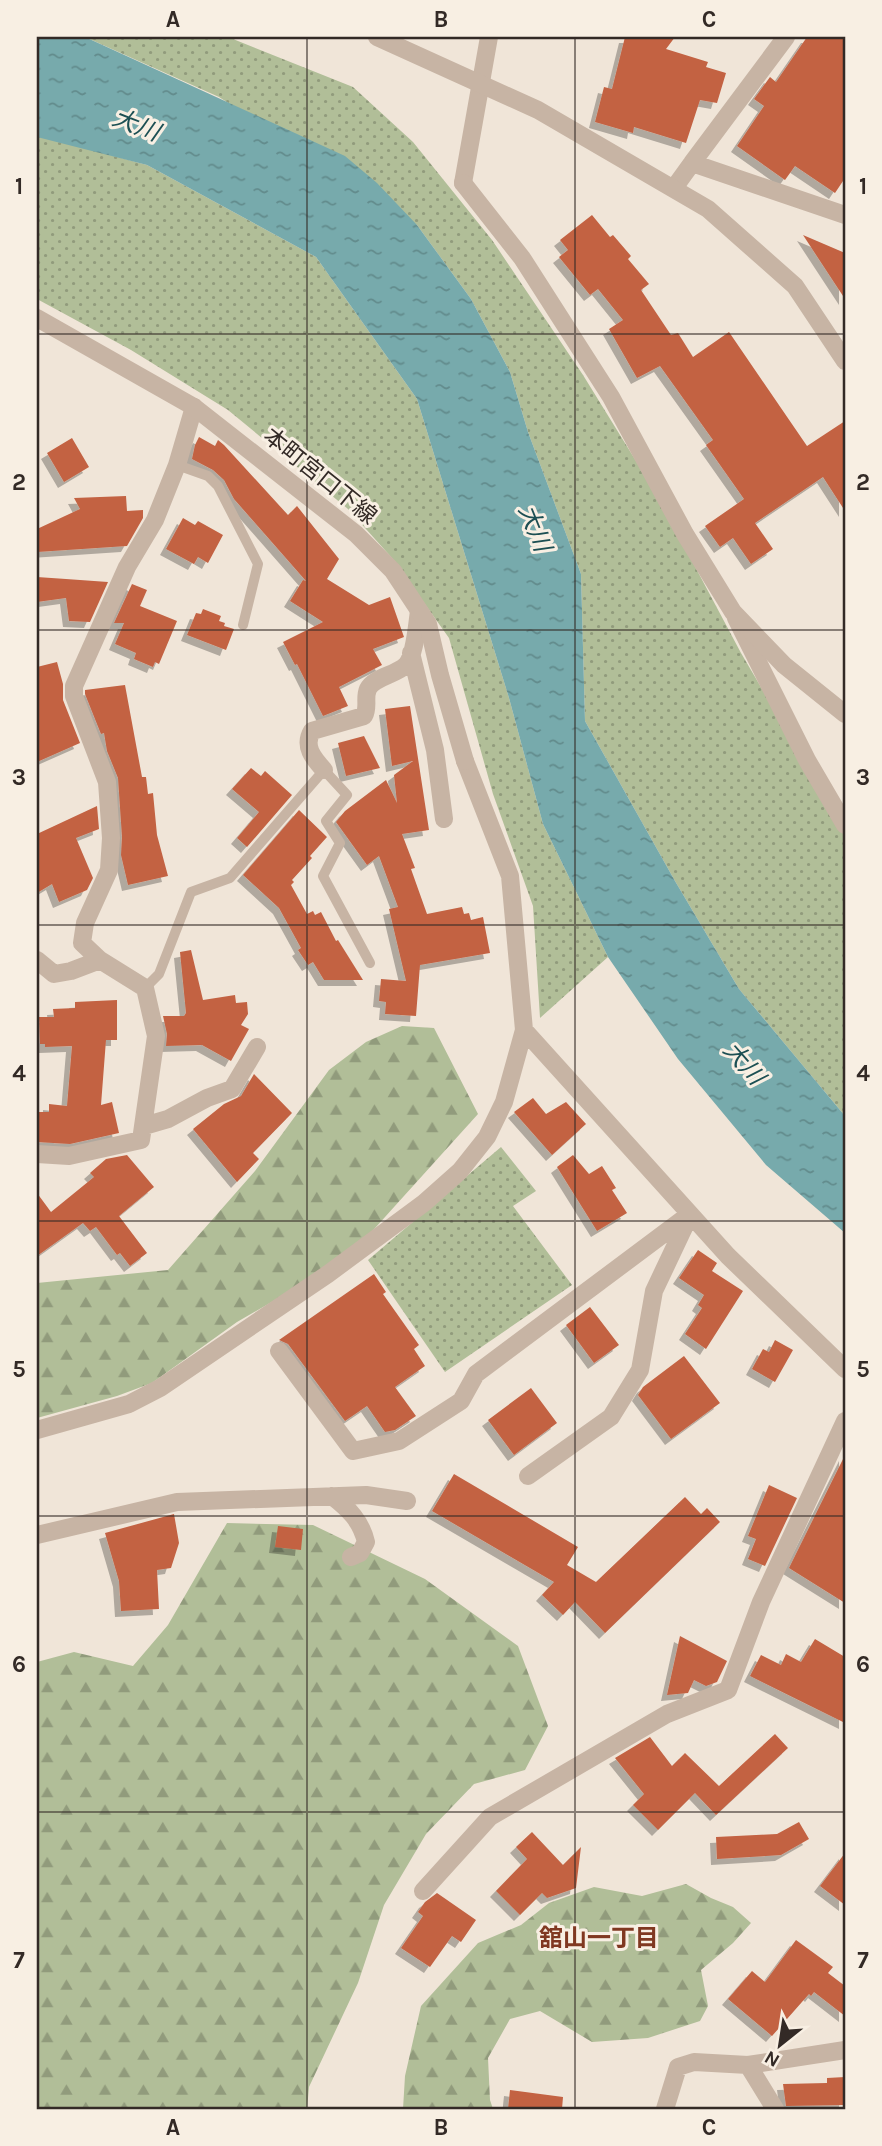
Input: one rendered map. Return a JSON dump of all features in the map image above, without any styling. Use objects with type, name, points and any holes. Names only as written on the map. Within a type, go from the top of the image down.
[{"type":"street","points":[[377,37],[538,110],[708,209],[795,286],[845,361]]},
{"type":"street","points":[[674,188],[786,37]]},
{"type":"street","points":[[483,39],[482,83],[463,183],[522,258],[603,386],[685,534],[733,612],[807,760],[845,825]]},
{"type":"street","points":[[692,163],[845,215]]},
{"type":"street","name":"本町宮口下線","points":[[37,318],[194,407],[356,534],[393,571],[428,624],[465,761],[510,876],[524,1030]]},
{"type":"street","points":[[38,1156],[69,1156],[141,1140],[144,1126],[156,1036],[145,988],[100,960],[82,943],[85,923],[109,870],[111,838],[107,782],[74,696],[74,685],[127,567],[155,520],[177,465],[194,407]]},
{"type":"street","points":[[324,770],[313,758],[308,737],[312,731],[364,716],[368,708],[366,692],[370,685],[405,667],[411,653],[419,611]]},
{"type":"street","points":[[733,612],[784,665],[845,715]]},
{"type":"street","points":[[411,653],[433,739],[444,819]]},
{"type":"street","points":[[37,960],[54,974],[100,960]]},
{"type":"street","points":[[524,1030],[728,1256],[845,1369]]},
{"type":"street","points":[[37,1430],[128,1404],[160,1388],[328,1274],[424,1203],[460,1171],[487,1137],[504,1102],[524,1030]]},
{"type":"street","points":[[144,1126],[168,1119],[207,1098],[232,1089],[257,1047]]},
{"type":"street","points":[[279,1350],[354,1451],[399,1441],[461,1401],[476,1374],[690,1214]]},
{"type":"street","points":[[528,1476],[611,1417],[640,1370],[654,1291],[690,1214]]},
{"type":"street","points":[[423,1891],[489,1817],[552,1783],[667,1714],[728,1690],[761,1602],[845,1421]]},
{"type":"street","points":[[37,1535],[177,1502],[366,1495],[407,1501]]},
{"type":"street","points":[[332,1496],[346,1506],[363,1528],[366,1542],[359,1553],[351,1557]]},
{"type":"street","points":[[665,2109],[678,2067],[694,2062],[748,2065],[845,2050]]},
{"type":"street","points":[[748,2065],[775,2109]]},
{"type":"lane","points":[[177,465],[208,475],[218,486],[258,564],[243,625]]},
{"type":"lane","points":[[145,988],[159,974],[191,892],[230,878],[324,770],[347,795],[326,821],[340,843],[323,876],[370,962]]},
{"type":"green space","points":[[85,37],[228,37],[353,87],[413,142],[492,240],[583,375],[657,495],[741,653],[845,830],[845,1116],[739,989],[585,721],[581,574],[528,432],[510,372],[471,299],[417,225],[219,97]]},
{"type":"green space","points":[[37,135],[147,165],[316,257],[417,399],[509,698],[543,824],[608,957],[540,1018],[533,906],[493,794],[449,638],[392,558],[348,509],[228,410],[131,350],[37,299]]},
{"type":"green space","points":[[402,1026],[434,1028],[478,1114],[348,1258],[237,1322],[152,1383],[117,1396],[37,1418],[37,1283],[168,1270],[255,1171],[329,1070],[366,1042]]},
{"type":"green space","points":[[501,1147],[536,1191],[513,1206],[572,1285],[445,1372],[368,1260]]},
{"type":"green space","points":[[227,1523],[313,1525],[425,1579],[518,1646],[548,1726],[525,1770],[474,1784],[426,1834],[384,1905],[358,1983],[309,2087],[307,2109],[37,2109],[37,1662],[74,1652],[133,1666],[168,1625]]},
{"type":"green space","points":[[686,1884],[733,1907],[751,1923],[733,1943],[701,1970],[708,2006],[700,2021],[648,2038],[592,2042],[540,2011],[510,2019],[488,2058],[490,2100],[493,2109],[403,2109],[405,2076],[421,2006],[478,1943],[521,1925],[549,1903],[594,1887],[642,1896]]},
{"type":"water","name":"大川","points":[[37,37],[85,37],[345,156],[377,183],[417,225],[471,299],[510,372],[528,432],[581,574],[585,721],[739,989],[845,1116],[845,1233],[766,1165],[678,1059],[608,957],[543,824],[509,698],[417,399],[316,257],[147,165],[37,137]]},
{"type":"building","points":[[625,37],[675,37],[666,49],[708,62],[706,67],[726,73],[717,103],[700,100],[686,143],[634,127],[633,133],[595,122],[604,87],[612,89]]},
{"type":"building","points":[[807,37],[845,37],[845,178],[835,193],[795,166],[785,180],[737,146],[764,106],[754,99],[770,77],[776,82]]},
{"type":"building","points":[[592,215],[610,237],[613,235],[631,256],[628,259],[649,284],[641,290],[671,335],[678,333],[693,357],[729,332],[807,446],[845,421],[845,511],[823,477],[755,523],[773,549],[751,564],[733,538],[720,547],[705,526],[744,499],[706,445],[713,440],[660,366],[637,378],[609,329],[623,320],[598,289],[590,295],[559,257],[568,250],[560,240]]},
{"type":"building","points":[[803,235],[845,253],[845,299]]},
{"type":"building","points":[[199,437],[215,446],[218,440],[224,445],[288,515],[297,506],[339,559],[327,579],[369,605],[390,597],[404,637],[373,649],[382,665],[339,687],[348,706],[323,716],[283,642],[323,622],[290,601],[303,580],[306,581],[234,499],[224,480],[213,470],[192,459]]},
{"type":"building","points":[[72,438],[89,467],[64,482],[47,453]]},
{"type":"building","points":[[126,496],[127,511],[143,510],[143,518],[127,546],[37,552],[37,529],[80,509],[74,498]]},
{"type":"building","points":[[183,518],[195,525],[198,521],[223,535],[208,563],[198,557],[194,564],[166,549]]},
{"type":"building","points":[[37,577],[108,582],[90,622],[69,621],[66,598],[37,602]]},
{"type":"building","points":[[132,584],[147,590],[140,606],[177,621],[159,664],[155,662],[153,667],[134,659],[136,653],[115,644],[124,623],[114,623]]},
{"type":"building","points":[[203,609],[221,616],[219,621],[225,623],[224,626],[234,629],[226,650],[187,635],[196,613],[201,614]]},
{"type":"building","points":[[57,662],[63,684],[63,700],[80,743],[37,762],[37,667]]},
{"type":"building","points":[[125,685],[142,777],[146,777],[148,794],[153,793],[157,835],[168,876],[128,885],[121,855],[118,778],[107,751],[104,733],[101,734],[85,694],[85,690]]},
{"type":"building","points":[[410,706],[429,830],[402,834],[415,868],[411,869],[427,914],[462,907],[464,914],[469,913],[471,920],[483,917],[490,953],[420,965],[416,1016],[385,1014],[386,1002],[379,1001],[381,979],[406,981],[389,909],[398,907],[379,856],[367,865],[336,822],[345,811],[386,780],[397,803],[394,775],[413,761],[392,766],[385,709]]},
{"type":"building","points":[[364,736],[380,768],[346,776],[338,743]]},
{"type":"building","points":[[251,768],[261,776],[265,771],[292,795],[247,847],[237,838],[259,812],[232,789]]},
{"type":"building","points":[[97,806],[99,829],[76,838],[93,878],[87,890],[59,902],[52,884],[37,893],[37,834]]},
{"type":"building","points":[[299,810],[327,837],[292,880],[294,882],[291,885],[307,914],[313,911],[315,915],[321,912],[336,941],[338,940],[363,980],[324,980],[313,962],[308,965],[298,950],[301,948],[279,908],[243,875]]},
{"type":"building","points":[[191,950],[203,1000],[235,995],[236,1003],[247,1002],[248,1014],[241,1025],[249,1029],[231,1061],[202,1045],[166,1046],[167,1034],[163,1016],[184,1016],[186,1013],[180,952]]},
{"type":"building","points":[[117,1000],[117,1040],[106,1040],[101,1105],[112,1102],[119,1133],[70,1144],[37,1142],[37,1112],[49,1112],[49,1104],[67,1106],[72,1046],[45,1047],[45,1044],[40,1044],[39,1017],[54,1017],[53,1009],[75,1008],[75,1002]]},
{"type":"building","points":[[254,1074],[292,1113],[253,1153],[259,1159],[237,1182],[193,1129],[224,1104],[241,1096]]},
{"type":"building","points":[[533,1098],[546,1114],[566,1102],[586,1124],[552,1155],[514,1112]]},
{"type":"building","points":[[127,1155],[154,1187],[119,1216],[147,1253],[130,1266],[120,1253],[117,1255],[96,1227],[90,1231],[83,1223],[37,1256],[37,1193],[51,1212],[94,1177],[90,1173],[106,1159]]},
{"type":"building","points":[[573,1155],[589,1174],[602,1166],[616,1188],[612,1190],[627,1213],[597,1231],[557,1167]]},
{"type":"building","points":[[698,1250],[717,1263],[712,1271],[743,1291],[706,1349],[685,1334],[702,1308],[698,1305],[704,1295],[679,1278]]},
{"type":"building","points":[[374,1274],[386,1292],[383,1294],[419,1345],[414,1349],[425,1366],[395,1387],[416,1416],[395,1430],[385,1432],[367,1406],[345,1421],[288,1344],[279,1340]]},
{"type":"building","points":[[590,1307],[619,1345],[594,1363],[566,1325]]},
{"type":"building","points":[[775,1340],[793,1350],[775,1382],[752,1369],[763,1349],[769,1352]]},
{"type":"building","points":[[684,1356],[720,1403],[671,1439],[638,1395],[643,1387]]},
{"type":"building","points":[[531,1388],[557,1423],[514,1455],[488,1420]]},
{"type":"building","points":[[845,1455],[845,1603],[789,1568]]},
{"type":"building","points":[[454,1474],[578,1547],[567,1565],[596,1582],[685,1497],[701,1514],[707,1508],[720,1522],[605,1633],[575,1602],[563,1615],[542,1595],[554,1582],[432,1511]]},
{"type":"building","points":[[769,1485],[797,1498],[765,1566],[748,1559],[756,1539],[748,1536]]},
{"type":"building","points":[[174,1514],[179,1543],[171,1568],[157,1570],[159,1609],[121,1611],[119,1581],[105,1533]]},
{"type":"building","points":[[278,1526],[303,1529],[301,1550],[275,1547]]},
{"type":"building","points":[[680,1636],[727,1661],[717,1682],[706,1686],[694,1680],[688,1693],[667,1695]]},
{"type":"building","points":[[815,1639],[845,1657],[845,1723],[750,1676],[761,1655],[781,1665],[786,1654],[801,1662]]},
{"type":"building","points":[[775,1734],[788,1748],[716,1815],[695,1793],[658,1830],[633,1805],[644,1794],[615,1758],[650,1737],[672,1766],[685,1753],[719,1786]]},
{"type":"building","points":[[799,1822],[809,1839],[781,1855],[717,1859],[716,1837],[777,1834]]},
{"type":"building","points":[[532,1832],[563,1865],[581,1847],[576,1888],[547,1898],[542,1893],[520,1915],[496,1891],[527,1859],[516,1847]]},
{"type":"building","points":[[845,1853],[845,1905],[820,1886]]},
{"type":"building","points":[[437,1893],[476,1920],[461,1942],[452,1936],[430,1967],[401,1948],[423,1916],[418,1912],[425,1902]]},
{"type":"building","points":[[796,1940],[833,1967],[828,1973],[845,1986],[845,2016],[814,1992],[811,1996],[809,1994],[772,2036],[728,1999],[752,1971],[765,1982]]},
{"type":"building","points":[[845,2077],[845,2105],[786,2106],[783,2084],[827,2083],[827,2078]]},
{"type":"building","points":[[510,2090],[563,2097],[562,2109],[508,2109]]},
{"type":"district","name":"舘山一丁目","points":[[599,1938]]}]
